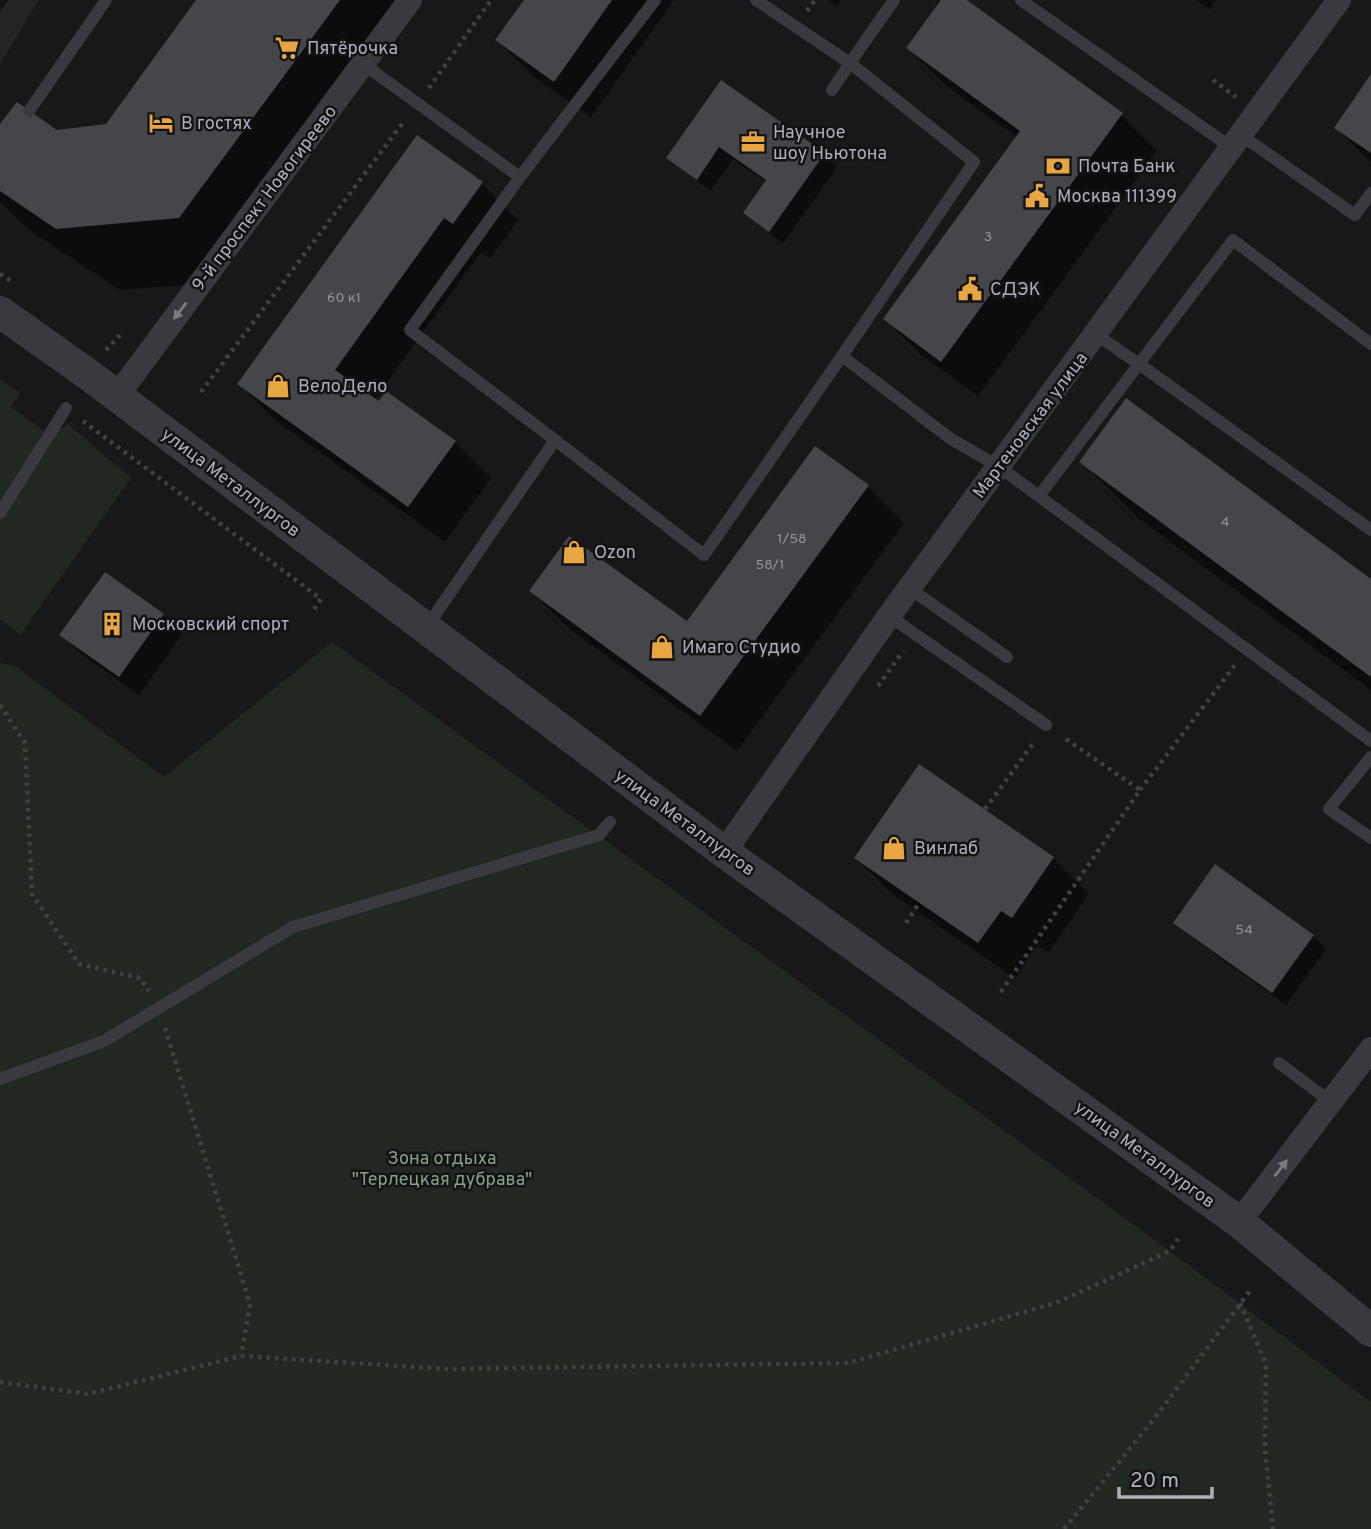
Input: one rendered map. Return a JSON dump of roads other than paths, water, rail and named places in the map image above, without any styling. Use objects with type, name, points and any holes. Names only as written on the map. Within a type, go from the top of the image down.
[{"type":"street","name":"9-й проспект Новогиреево","points":[[117,396],[410,0]]},
{"type":"street","name":"Мартеновская улица","points":[[724,852],[909,588],[1097,335],[1339,0]]},
{"type":"street","name":"улица Металлургов","points":[[0,312],[117,396],[724,852],[1239,1222],[1371,1331]]},
{"type":"street","points":[[1239,1222],[1371,1049]]},
{"type":"lane","points":[[29,111],[106,0]]},
{"type":"lane","points":[[655,0],[520,177],[410,330],[704,555],[974,162],[850,63],[756,0]]},
{"type":"lane","points":[[832,90],[894,0]]},
{"type":"lane","points":[[1024,1],[1355,215],[1371,193]]},
{"type":"lane","points":[[363,64],[520,177]]},
{"type":"lane","points":[[1039,496],[1233,240],[1371,344]]},
{"type":"lane","points":[[1097,335],[1371,530]]},
{"type":"lane","points":[[842,356],[950,439],[998,466],[1371,741]]},
{"type":"lane","points":[[0,513],[66,408]]},
{"type":"lane","points":[[426,628],[555,440]]},
{"type":"lane","points":[[909,588],[1007,657]]},
{"type":"lane","points":[[889,616],[1046,725]]},
{"type":"lane","points":[[1371,757],[1329,809],[1371,838]]},
{"type":"lane","points":[[0,1080],[104,1041],[293,927],[599,835],[610,822]]},
{"type":"lane","points":[[1279,1063],[1331,1102]]},
{"type":"place","name":"Пятёрочка","points":[[287,48]]},
{"type":"place","name":"В гостях","points":[[161,123]]},
{"type":"place","name":"Научное шоу Ньютона","points":[[753,142]]},
{"type":"place","name":"Почта Банк","points":[[1058,166]]},
{"type":"place","name":"Москва 111399","points":[[1037,196]]},
{"type":"place","name":"СДЭК","points":[[970,289]]},
{"type":"place","name":"ВелоДело","points":[[278,386]]},
{"type":"place","name":"Ozon","points":[[574,552]]},
{"type":"place","name":"Московский спорт","points":[[112,624]]},
{"type":"place","name":"Имаго Студио","points":[[662,647]]},
{"type":"place","name":"Винлаб","points":[[894,848]]},
{"type":"park label","name":"Зона отдыха \"Терлецкая дубрава\"","points":[[442,1168]]}]
